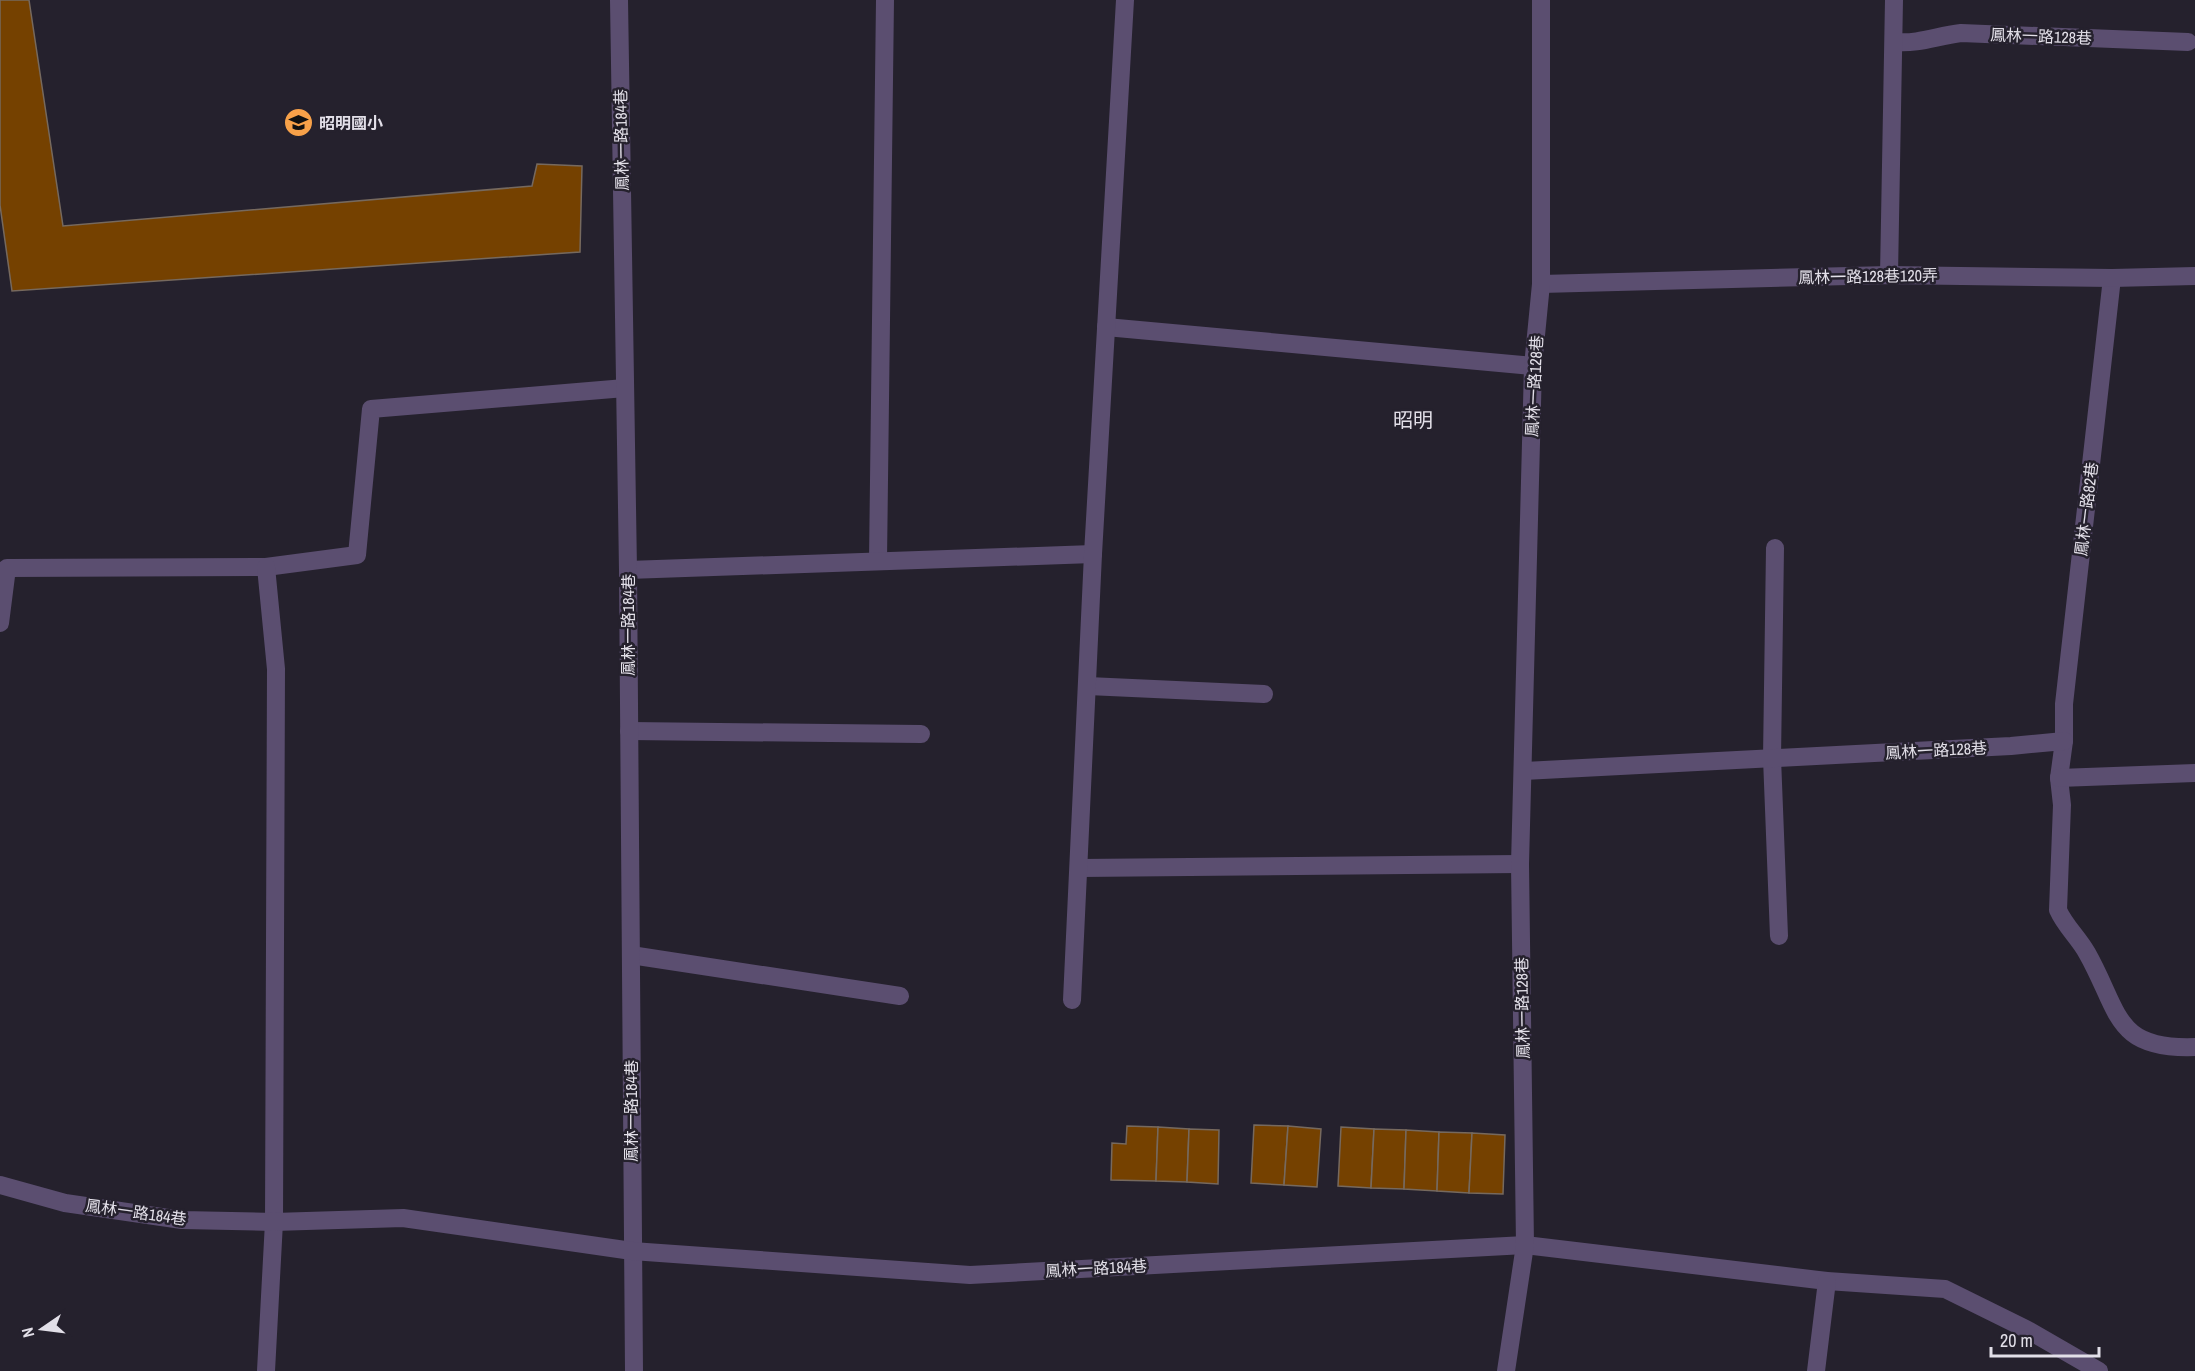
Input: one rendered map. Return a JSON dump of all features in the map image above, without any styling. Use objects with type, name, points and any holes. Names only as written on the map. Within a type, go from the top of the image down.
[{"type":"street","name":"鳳林一路184巷","points":[[619,0],[628,570],[634,1371]]},
{"type":"street","points":[[878,561],[885,0]]},
{"type":"street","points":[[1072,1000],[1125,0]]},
{"type":"street","name":"鳳林一路128巷","points":[[1506,1371],[1524,1245],[1520,864],[1533,366],[1541,284],[1541,0]]},
{"type":"street","points":[[1889,275],[1894,0]]},
{"type":"street","name":"鳳林一路128巷","points":[[1895,42],[1916,44],[1934,36],[1961,33],[2188,42]]},
{"type":"street","name":"鳳林一路128巷120弄","points":[[1541,284],[1889,275],[2112,278],[2195,276]]},
{"type":"street","name":"鳳林一路82巷","points":[[2112,278],[2064,704],[2064,741],[2059,778],[2062,805],[2058,910],[2064,923],[2088,954],[2117,1018],[2130,1033],[2167,1048],[2195,1047]]},
{"type":"street","points":[[1106,327],[1533,366]]},
{"type":"street","points":[[0,623],[7,568],[266,567],[357,555],[371,409],[625,388]]},
{"type":"street","points":[[1774,548],[1772,758],[1779,936]]},
{"type":"street","points":[[628,570],[1094,554]]},
{"type":"street","points":[[266,567],[276,669],[274,1222],[266,1371]]},
{"type":"street","points":[[1088,686],[1264,694]]},
{"type":"street","points":[[629,731],[921,734]]},
{"type":"street","name":"鳳林一路128巷","points":[[1523,771],[2064,741]]},
{"type":"street","points":[[2059,778],[2195,773]]},
{"type":"street","points":[[1080,868],[1520,864]]},
{"type":"street","points":[[631,955],[900,996]]},
{"type":"street","name":"鳳林一路184巷","points":[[0,1185],[65,1203],[182,1220],[274,1222],[403,1218],[632,1251],[970,1275],[1524,1245]]},
{"type":"street","points":[[1524,1245],[1827,1281],[1945,1289],[2026,1329],[2099,1371]]},
{"type":"street","points":[[1816,1371],[1827,1281]]},
{"type":"building","points":[[0,0],[29,0],[63,226],[532,186],[537,164],[582,166],[580,252],[12,291],[0,205]]},
{"type":"building","points":[[1254,1125],[1288,1126],[1284,1185],[1251,1183]]},
{"type":"building","points":[[1127,1126],[1158,1127],[1156,1181],[1111,1180],[1112,1143],[1126,1144]]},
{"type":"building","points":[[1288,1126],[1321,1129],[1317,1187],[1284,1185]]},
{"type":"building","points":[[1158,1127],[1189,1129],[1187,1182],[1156,1181]]},
{"type":"building","points":[[1341,1127],[1374,1129],[1371,1188],[1338,1186]]},
{"type":"building","points":[[1189,1129],[1219,1130],[1218,1184],[1187,1182]]},
{"type":"building","points":[[1374,1129],[1406,1130],[1404,1189],[1371,1188]]},
{"type":"building","points":[[1406,1130],[1439,1132],[1437,1191],[1404,1189]]},
{"type":"building","points":[[1439,1132],[1472,1133],[1469,1193],[1437,1191]]},
{"type":"building","points":[[1472,1133],[1505,1135],[1503,1194],[1469,1193]]},
{"type":"place","name":"昭明國小","points":[[298,123]]},
{"type":"district","name":"昭明","points":[[1413,420]]}]
